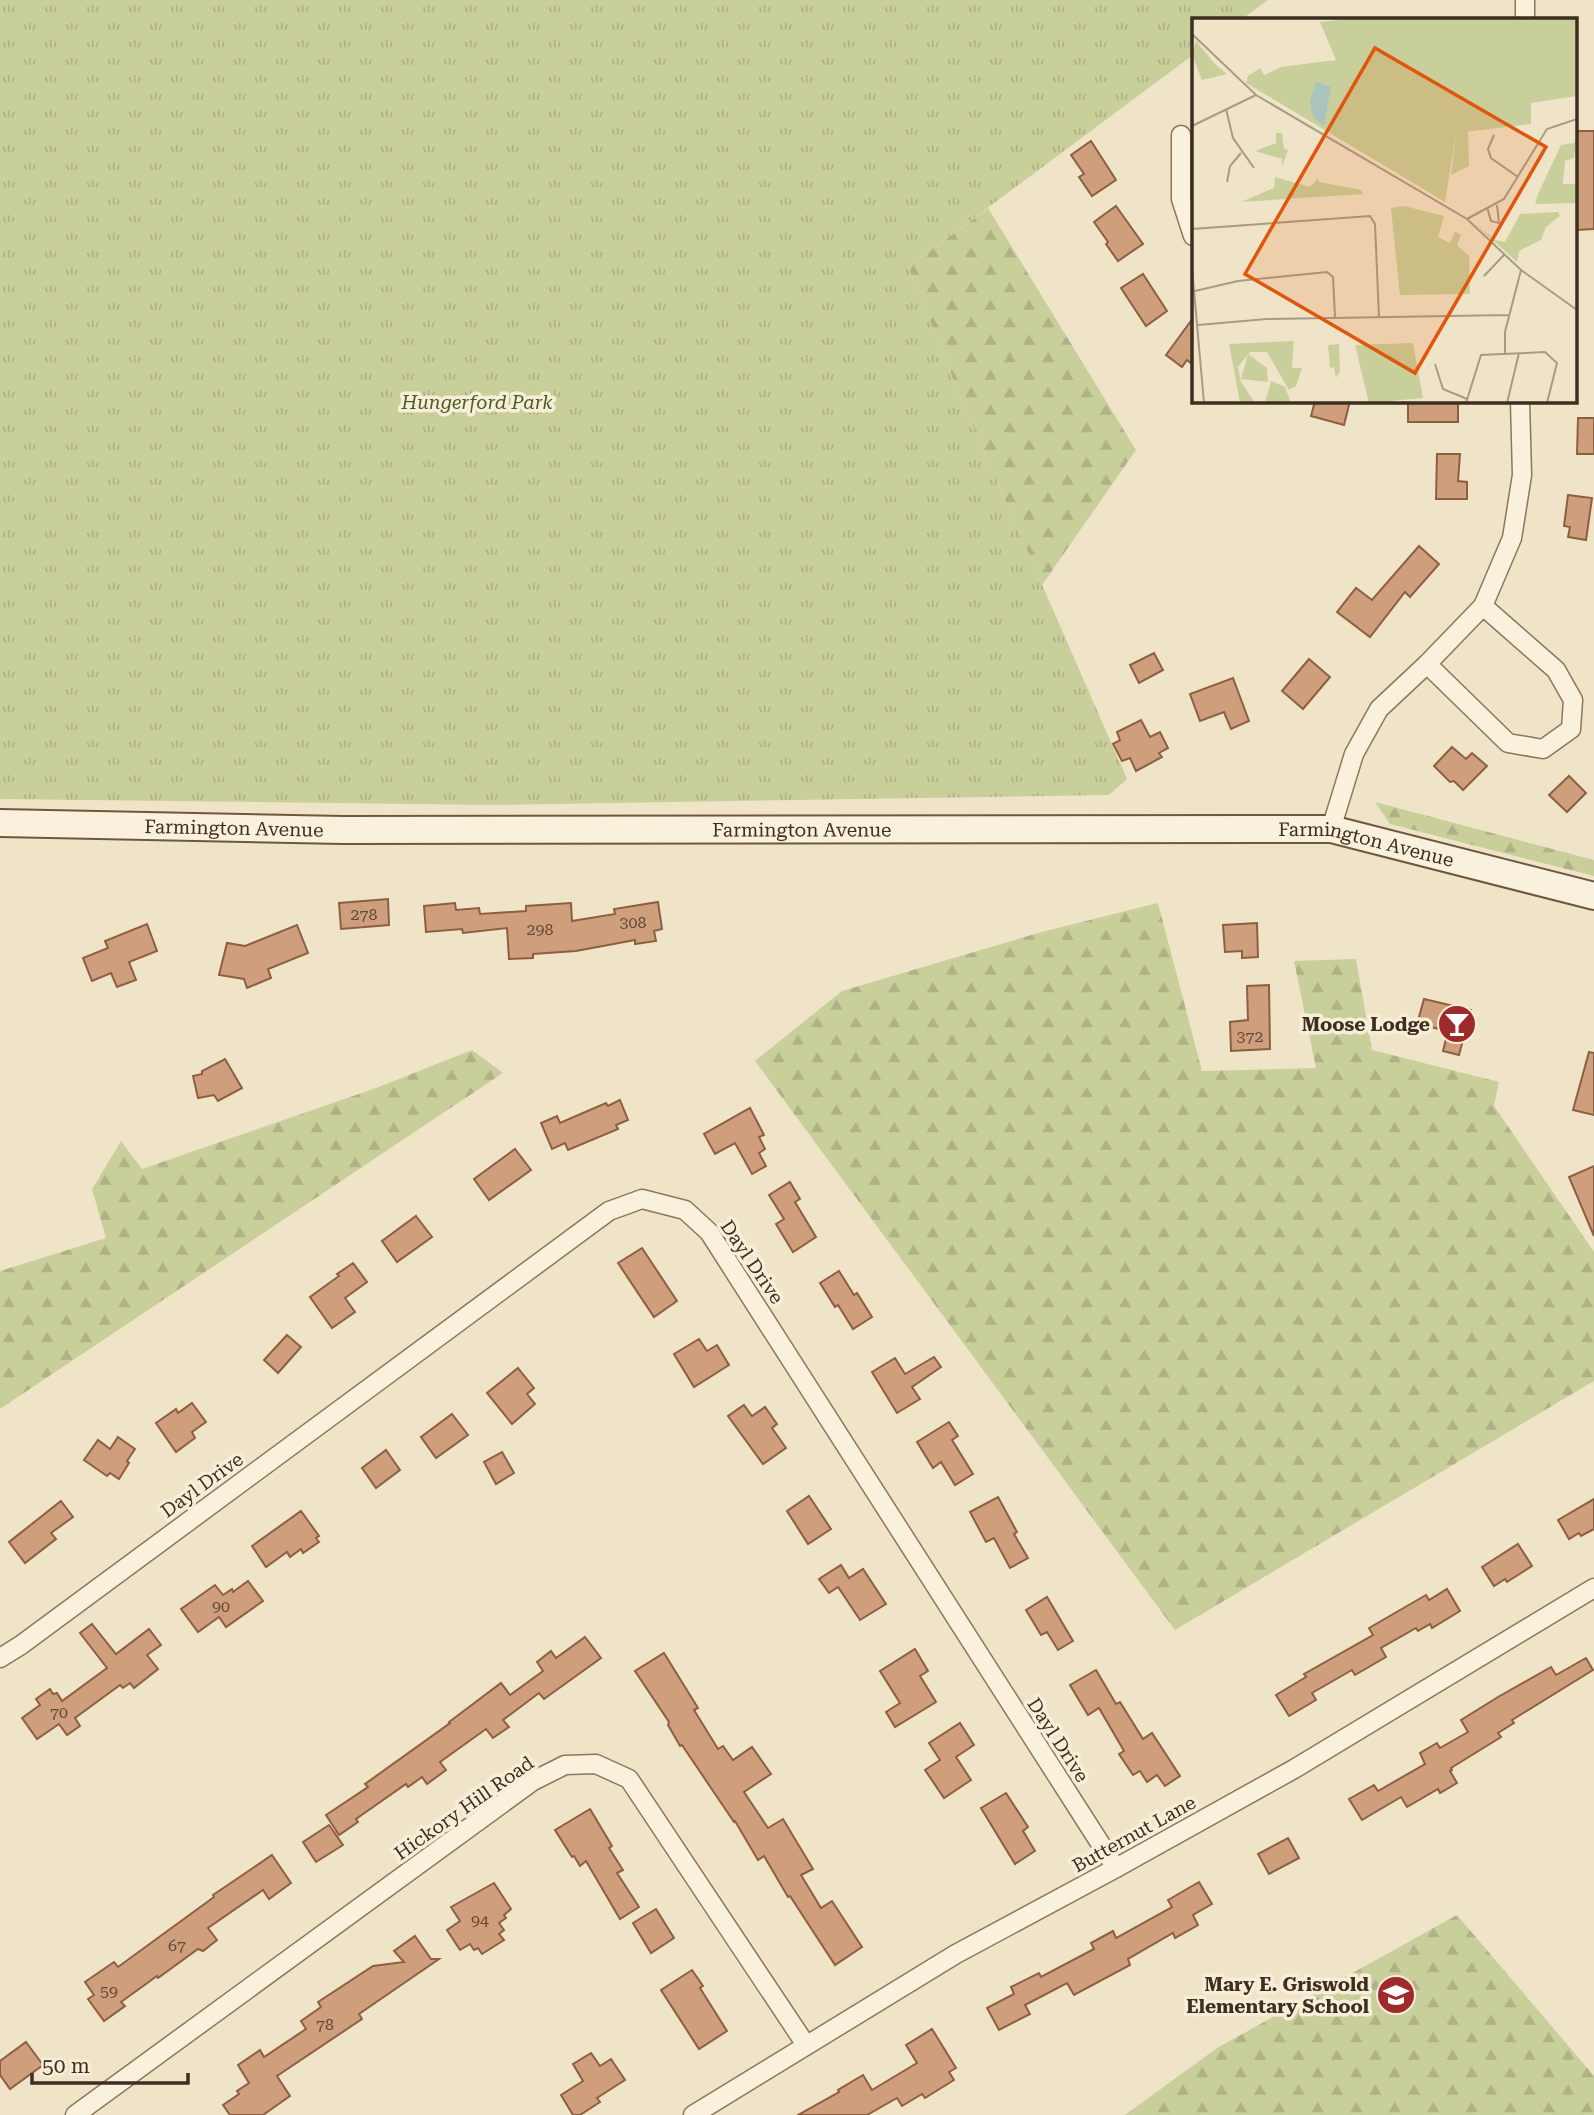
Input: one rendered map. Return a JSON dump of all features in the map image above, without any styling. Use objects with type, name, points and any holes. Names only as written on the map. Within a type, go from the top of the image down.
[{"type":"main road","name":"Farmington Avenue","points":[[0,823],[343,830],[1331,828],[1594,896]]},
{"type":"street","points":[[1525,0],[1525,18]]},
{"type":"street","points":[[1181,135],[1181,199],[1192,233]]},
{"type":"street","points":[[1331,828],[1354,754],[1379,709],[1483,606],[1512,538],[1522,475],[1520,402]]},
{"type":"street","points":[[1427,664],[1508,743],[1543,749],[1571,729],[1573,700],[1556,670],[1483,606]]},
{"type":"street","name":"Dayl Drive","points":[[0,1658],[608,1211],[642,1199],[685,1210],[709,1232],[1116,1868]]},
{"type":"street","name":"Butternut Lane","points":[[693,2115],[956,1954],[1294,1769],[1594,1588]]},
{"type":"street","name":"Hickory Hill Road","points":[[75,2115],[533,1781],[565,1765],[596,1764],[629,1779],[806,2045]]},
{"type":"green space","name":"Hungerford Park","points":[[0,0],[1268,0],[1243,18],[1192,18],[1192,56],[908,267],[961,399],[1127,779],[1109,795],[492,805],[0,799]]},
{"type":"green space","points":[[988,208],[1136,450],[1042,585],[961,399],[908,267]]},
{"type":"green space","points":[[1375,802],[1594,860],[1594,876],[1390,824]]},
{"type":"green space","points":[[1158,903],[1202,1071],[1316,1068],[1294,961],[1356,959],[1372,1050],[1499,1082],[1494,1106],[1594,1252],[1594,1381],[1175,1630],[755,1061],[842,991],[1038,933]]},
{"type":"green space","points":[[472,1050],[503,1073],[0,1409],[0,1271],[106,1238],[92,1189],[121,1141],[142,1169],[376,1088]]},
{"type":"green space","name":"Mary E. Griswold Elementary School","points":[[1457,1915],[1594,2076],[1594,2115],[1125,2115],[1217,2048]]},
{"type":"building","points":[[1576,131],[1594,131],[1594,229],[1577,230]]},
{"type":"building","points":[[1091,141],[1116,180],[1092,196],[1079,177],[1084,174],[1071,155]]},
{"type":"building","points":[[1116,206],[1143,244],[1118,261],[1094,222]]},
{"type":"building","points":[[1143,274],[1167,311],[1146,326],[1121,288]]},
{"type":"building","points":[[1192,319],[1192,364],[1187,360],[1182,367],[1166,355]]},
{"type":"building","points":[[1315,402],[1350,402],[1344,425],[1311,416]]},
{"type":"building","points":[[1408,402],[1458,402],[1458,422],[1408,422]]},
{"type":"building","points":[[1578,418],[1594,418],[1594,454],[1577,454]]},
{"type":"building","points":[[1437,454],[1460,454],[1458,481],[1467,482],[1467,499],[1436,499]]},
{"type":"building","points":[[1568,495],[1592,498],[1586,540],[1568,537],[1570,527],[1564,526]]},
{"type":"building","points":[[1419,546],[1439,564],[1410,597],[1405,592],[1370,637],[1337,612],[1356,588],[1372,600]]},
{"type":"building","points":[[1154,653],[1163,670],[1139,683],[1130,665]]},
{"type":"building","points":[[1309,659],[1330,677],[1303,709],[1282,691]]},
{"type":"building","points":[[1233,678],[1249,721],[1231,729],[1224,712],[1200,721],[1190,694]]},
{"type":"building","points":[[1141,720],[1150,737],[1160,732],[1168,748],[1159,753],[1162,757],[1136,771],[1130,758],[1122,761],[1113,744],[1120,740],[1117,732]]},
{"type":"building","points":[[1452,747],[1466,759],[1472,753],[1487,766],[1463,790],[1454,781],[1450,782],[1434,766]]},
{"type":"building","points":[[1569,776],[1586,793],[1567,812],[1549,795]]},
{"type":"building","points":[[388,899],[389,925],[341,929],[339,903]]},
{"type":"building","points":[[658,902],[662,929],[654,931],[656,941],[635,944],[635,940],[576,951],[533,954],[533,958],[509,959],[507,928],[463,933],[462,929],[426,932],[424,906],[455,903],[456,910],[479,908],[480,914],[526,911],[526,906],[571,903],[572,921],[615,914],[614,909]]},
{"type":"building","points":[[1257,923],[1258,957],[1242,958],[1242,951],[1225,952],[1223,925]]},
{"type":"building","points":[[147,924],[157,951],[129,962],[136,980],[117,987],[111,973],[92,981],[83,958],[108,948],[105,941]]},
{"type":"building","points":[[297,925],[308,953],[268,969],[271,978],[247,988],[244,979],[219,975],[227,943],[245,946]]},
{"type":"building","points":[[1269,985],[1270,1049],[1231,1051],[1230,1022],[1248,1020],[1247,986]]},
{"type":"building","name":"Moose Lodge","points":[[1424,999],[1471,1010],[1459,1055],[1443,1051],[1448,1031],[1417,1024]]},
{"type":"building","points":[[1589,1052],[1594,1053],[1594,1115],[1573,1110]]},
{"type":"building","points":[[225,1059],[242,1088],[218,1101],[214,1095],[198,1098],[193,1076],[202,1074],[202,1071]]},
{"type":"building","points":[[620,1100],[628,1120],[616,1125],[618,1129],[568,1150],[565,1143],[552,1149],[541,1123],[557,1116],[560,1123],[606,1103],[608,1106]]},
{"type":"building","points":[[750,1108],[764,1135],[759,1137],[765,1149],[759,1153],[766,1166],[752,1174],[735,1143],[715,1154],[704,1134]]},
{"type":"building","points":[[515,1149],[531,1170],[489,1200],[474,1179]]},
{"type":"building","points":[[1594,1166],[1594,1236],[1569,1177]]},
{"type":"building","points":[[790,1182],[800,1199],[795,1202],[816,1237],[793,1252],[776,1224],[784,1219],[769,1195]]},
{"type":"building","points":[[416,1216],[432,1237],[397,1262],[382,1241]]},
{"type":"building","points":[[642,1248],[677,1301],[654,1317],[618,1263]]},
{"type":"building","points":[[353,1263],[367,1282],[345,1298],[355,1312],[332,1328],[310,1297]]},
{"type":"building","points":[[839,1271],[872,1317],[853,1329],[820,1283]]},
{"type":"building","points":[[287,1335],[301,1347],[278,1373],[264,1360]]},
{"type":"building","points":[[699,1339],[707,1351],[717,1345],[729,1365],[694,1387],[674,1354]]},
{"type":"building","points":[[934,1357],[941,1367],[912,1387],[920,1399],[897,1413],[872,1372],[895,1358],[905,1374]]},
{"type":"building","points":[[518,1368],[534,1388],[527,1394],[535,1404],[512,1424],[487,1393]]},
{"type":"building","points":[[192,1403],[206,1422],[192,1432],[195,1438],[176,1452],[156,1423],[176,1409],[178,1413]]},
{"type":"building","points":[[744,1405],[752,1416],[765,1407],[777,1424],[772,1428],[786,1448],[763,1464],[728,1416]]},
{"type":"building","points":[[452,1414],[468,1435],[436,1458],[421,1437]]},
{"type":"building","points":[[949,1422],[958,1436],[952,1440],[973,1474],[955,1485],[941,1462],[933,1468],[917,1442]]},
{"type":"building","points":[[118,1437],[135,1449],[119,1479],[110,1473],[107,1476],[84,1460],[98,1440],[110,1449]]},
{"type":"building","points":[[386,1450],[400,1470],[376,1488],[362,1468]]},
{"type":"building","points":[[502,1452],[514,1473],[496,1484],[484,1462]]},
{"type":"building","points":[[809,1496],[831,1529],[808,1544],[787,1511]]},
{"type":"building","points":[[998,1497],[1028,1558],[1010,1568],[994,1538],[986,1542],[970,1512]]},
{"type":"building","points":[[1594,1499],[1594,1529],[1569,1539],[1558,1520]]},
{"type":"building","points":[[61,1501],[73,1517],[51,1533],[56,1539],[25,1563],[9,1542]]},
{"type":"building","points":[[301,1511],[319,1536],[316,1538],[319,1542],[303,1553],[301,1549],[290,1557],[287,1552],[266,1567],[252,1546]]},
{"type":"building","points":[[1518,1544],[1532,1566],[1507,1582],[1505,1579],[1494,1586],[1482,1567]]},
{"type":"building","points":[[841,1565],[849,1578],[863,1569],[886,1604],[860,1620],[838,1587],[829,1593],[819,1579]]},
{"type":"building","points":[[248,1581],[263,1601],[226,1627],[219,1617],[198,1632],[181,1609],[215,1585],[223,1595],[232,1589],[233,1592]]},
{"type":"building","points":[[1447,1589],[1460,1611],[1432,1628],[1430,1624],[1418,1631],[1416,1628],[1381,1648],[1386,1657],[1355,1675],[1352,1670],[1312,1693],[1316,1700],[1289,1716],[1276,1695],[1306,1677],[1304,1674],[1373,1635],[1369,1628],[1426,1595],[1429,1600]]},
{"type":"building","points":[[1047,1597],[1073,1641],[1058,1650],[1047,1632],[1041,1635],[1026,1610]]},
{"type":"building","points":[[92,1624],[116,1654],[149,1629],[161,1645],[147,1655],[158,1669],[134,1688],[130,1683],[123,1688],[120,1685],[75,1718],[80,1726],[67,1735],[59,1724],[37,1739],[22,1718],[40,1705],[36,1699],[50,1689],[53,1694],[57,1693],[62,1701],[107,1668],[80,1633]]},
{"type":"building","points":[[585,1637],[601,1658],[544,1699],[539,1693],[503,1720],[509,1727],[493,1738],[486,1729],[440,1762],[446,1770],[427,1784],[422,1777],[408,1787],[406,1784],[356,1819],[358,1822],[339,1835],[326,1815],[368,1787],[365,1784],[501,1683],[510,1695],[543,1671],[537,1662],[551,1651],[556,1658]]},
{"type":"building","points":[[915,1649],[928,1671],[920,1676],[936,1702],[895,1727],[886,1712],[900,1703],[880,1671]]},
{"type":"building","points":[[664,1653],[698,1708],[694,1710],[718,1749],[723,1746],[733,1760],[752,1747],[771,1774],[744,1792],[768,1828],[783,1819],[813,1869],[801,1875],[821,1908],[832,1901],[862,1947],[835,1965],[790,1896],[788,1897],[764,1856],[758,1860],[735,1821],[682,1745],[680,1746],[668,1725],[669,1722],[635,1671]]},
{"type":"building","points":[[1586,1658],[1593,1670],[1512,1720],[1514,1723],[1498,1733],[1501,1737],[1451,1768],[1457,1783],[1440,1793],[1438,1789],[1407,1807],[1401,1797],[1362,1820],[1349,1799],[1374,1785],[1378,1791],[1425,1764],[1420,1753],[1437,1743],[1440,1748],[1468,1732],[1461,1720],[1498,1697],[1551,1667],[1556,1675]]},
{"type":"building","points":[[1096,1670],[1116,1704],[1120,1702],[1143,1739],[1152,1733],[1180,1776],[1165,1786],[1157,1775],[1147,1782],[1140,1771],[1133,1775],[1119,1754],[1124,1751],[1099,1708],[1088,1715],[1070,1685]]},
{"type":"building","points":[[960,1723],[974,1745],[956,1757],[971,1780],[944,1798],[925,1770],[940,1760],[929,1743]]},
{"type":"building","points":[[1006,1793],[1028,1827],[1023,1831],[1035,1851],[1015,1864],[981,1808]]},
{"type":"building","points":[[590,1809],[623,1870],[617,1873],[639,1907],[620,1919],[586,1861],[580,1866],[555,1830]]},
{"type":"building","points":[[329,1825],[343,1845],[316,1862],[303,1842]]},
{"type":"building","points":[[1288,1838],[1299,1858],[1269,1874],[1258,1854]]},
{"type":"building","points":[[272,1855],[291,1883],[269,1899],[263,1890],[208,1928],[217,1940],[203,1951],[198,1949],[158,1978],[157,1976],[121,2002],[125,2006],[104,2021],[88,1999],[94,1995],[85,1982],[114,1962],[118,1967],[214,1897],[213,1895]]},
{"type":"building","points":[[1199,1882],[1212,1904],[1193,1915],[1198,1925],[1175,1938],[1173,1933],[1128,1959],[1130,1965],[1074,1995],[1067,1983],[1025,2005],[1030,2014],[999,2030],[987,2008],[1014,1994],[1011,1987],[1039,1973],[1041,1977],[1094,1949],[1091,1943],[1113,1931],[1116,1938],[1172,1907],[1168,1900]]},
{"type":"building","points":[[494,1883],[511,1909],[499,1923],[504,1930],[499,1934],[504,1940],[482,1954],[470,1944],[460,1950],[447,1930],[460,1921],[451,1907]]},
{"type":"building","points":[[656,1909],[674,1938],[651,1953],[633,1923]]},
{"type":"building","points":[[415,1936],[431,1959],[439,1959],[359,2014],[362,2019],[277,2076],[290,2096],[263,2115],[230,2115],[223,2105],[249,2083],[238,2065],[260,2050],[264,2057],[306,2029],[301,2021],[321,2007],[318,2002],[373,1966],[404,1962],[394,1951]]},
{"type":"building","points":[[692,1970],[727,2031],[699,2049],[661,1990]]},
{"type":"building","points":[[932,2029],[956,2068],[949,2072],[954,2080],[925,2098],[922,2094],[902,2106],[897,2098],[867,2115],[798,2115],[863,2075],[872,2090],[917,2063],[906,2045]]},
{"type":"building","points":[[26,2042],[43,2065],[10,2089],[0,2075],[0,2061]]},
{"type":"building","points":[[591,2053],[600,2066],[611,2059],[625,2080],[597,2098],[600,2102],[580,2115],[573,2115],[561,2095],[583,2081],[573,2064]]},
{"type":"place","name":"Moose Lodge","points":[[1457,1024]]},
{"type":"place","name":"Mary E. Griswold Elementary School","points":[[1396,1995]]}]
